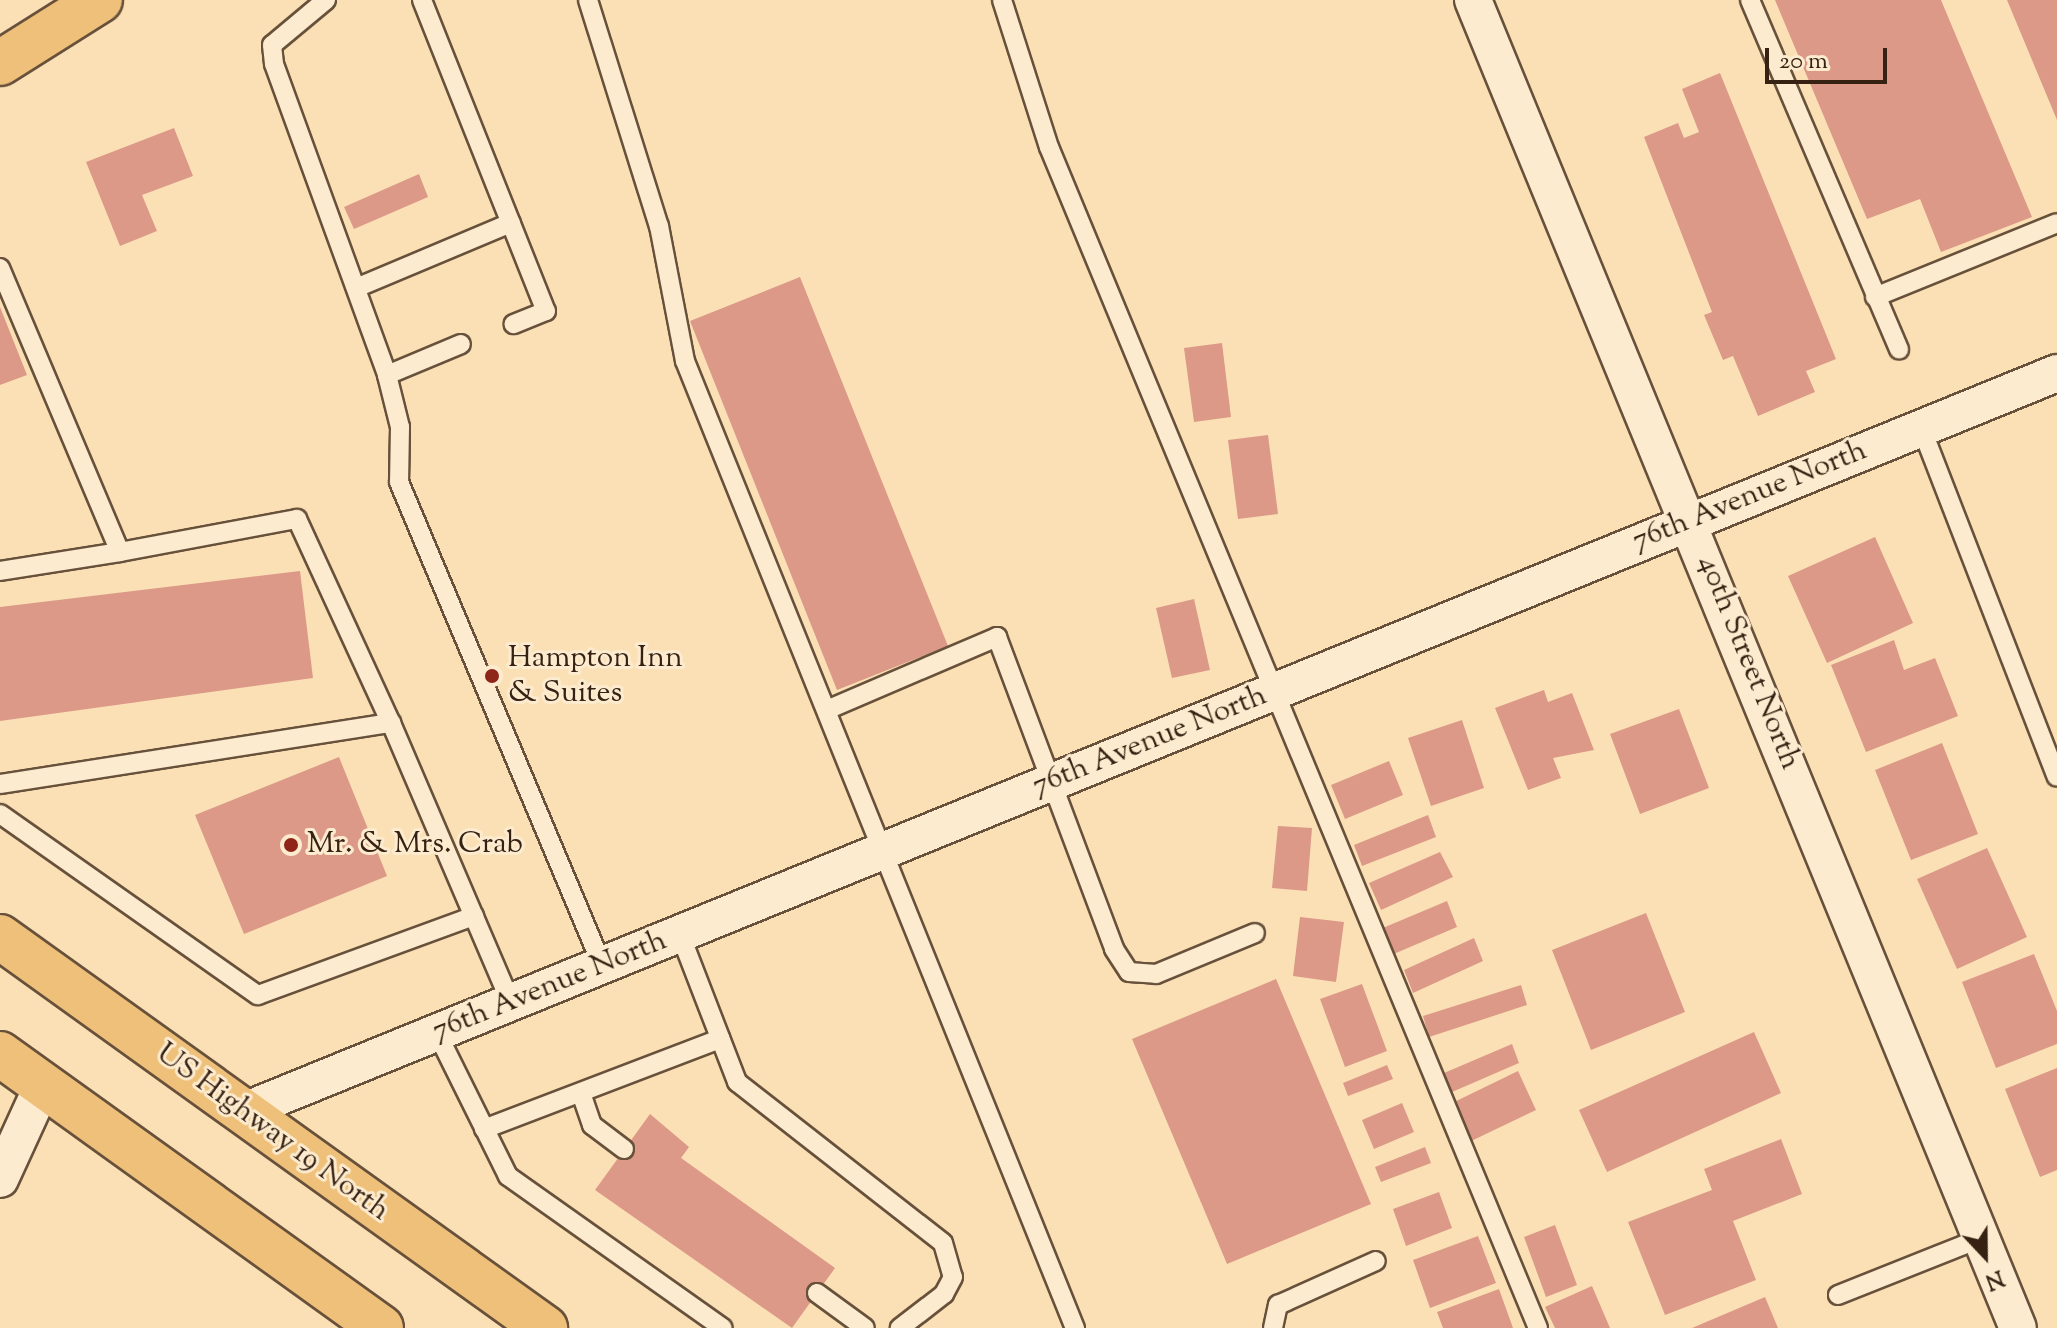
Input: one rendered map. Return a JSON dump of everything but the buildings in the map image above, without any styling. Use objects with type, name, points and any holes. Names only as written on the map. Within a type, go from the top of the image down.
[{"type":"main road","points":[[0,63],[100,0]]},
{"type":"main road","name":"US Highway 19 North","points":[[0,937],[545,1328]]},
{"type":"main road","points":[[0,1054],[381,1328]]},
{"type":"street","name":"40th Street North","points":[[1473,0],[1691,521],[2018,1328]]},
{"type":"street","name":"76th Avenue North","points":[[244,1111],[2057,373]]},
{"type":"street","points":[[0,1179],[43,1085]]},
{"type":"lane","points":[[326,0],[272,45],[387,375],[400,427],[399,482],[602,965]]},
{"type":"lane","points":[[422,0],[546,311],[514,324]]},
{"type":"lane","points":[[588,0],[659,226],[685,361],[887,849],[1075,1328]]},
{"type":"lane","points":[[1002,0],[1049,147],[1538,1328]]},
{"type":"lane","points":[[1750,0],[1899,350]]},
{"type":"lane","points":[[356,288],[511,223]]},
{"type":"lane","points":[[1875,297],[2057,223]]},
{"type":"lane","points":[[0,268],[120,552]]},
{"type":"lane","points":[[387,375],[461,344]]},
{"type":"lane","points":[[1921,427],[2057,777]]},
{"type":"lane","points":[[0,571],[297,519],[391,723],[511,1003]]},
{"type":"lane","points":[[829,709],[997,637],[1129,972],[1156,974],[1255,933]]},
{"type":"lane","points":[[0,784],[391,723]]},
{"type":"lane","points":[[0,814],[258,995],[474,916]]},
{"type":"lane","points":[[680,934],[737,1082],[929,1228],[953,1277],[944,1294],[900,1328]]},
{"type":"lane","points":[[437,1033],[508,1176],[723,1328]]},
{"type":"lane","points":[[484,1129],[720,1039]]},
{"type":"lane","points":[[581,1093],[592,1125],[624,1149]]},
{"type":"lane","points":[[1838,1295],[1981,1238]]},
{"type":"lane","points":[[1273,1328],[1278,1305],[1376,1261]]},
{"type":"lane","points":[[817,1293],[865,1328]]},
{"type":"place","name":"Hampton Inn & Suites","points":[[492,676]]},
{"type":"place","name":"Mr. & Mrs. Crab","points":[[291,845]]}]
